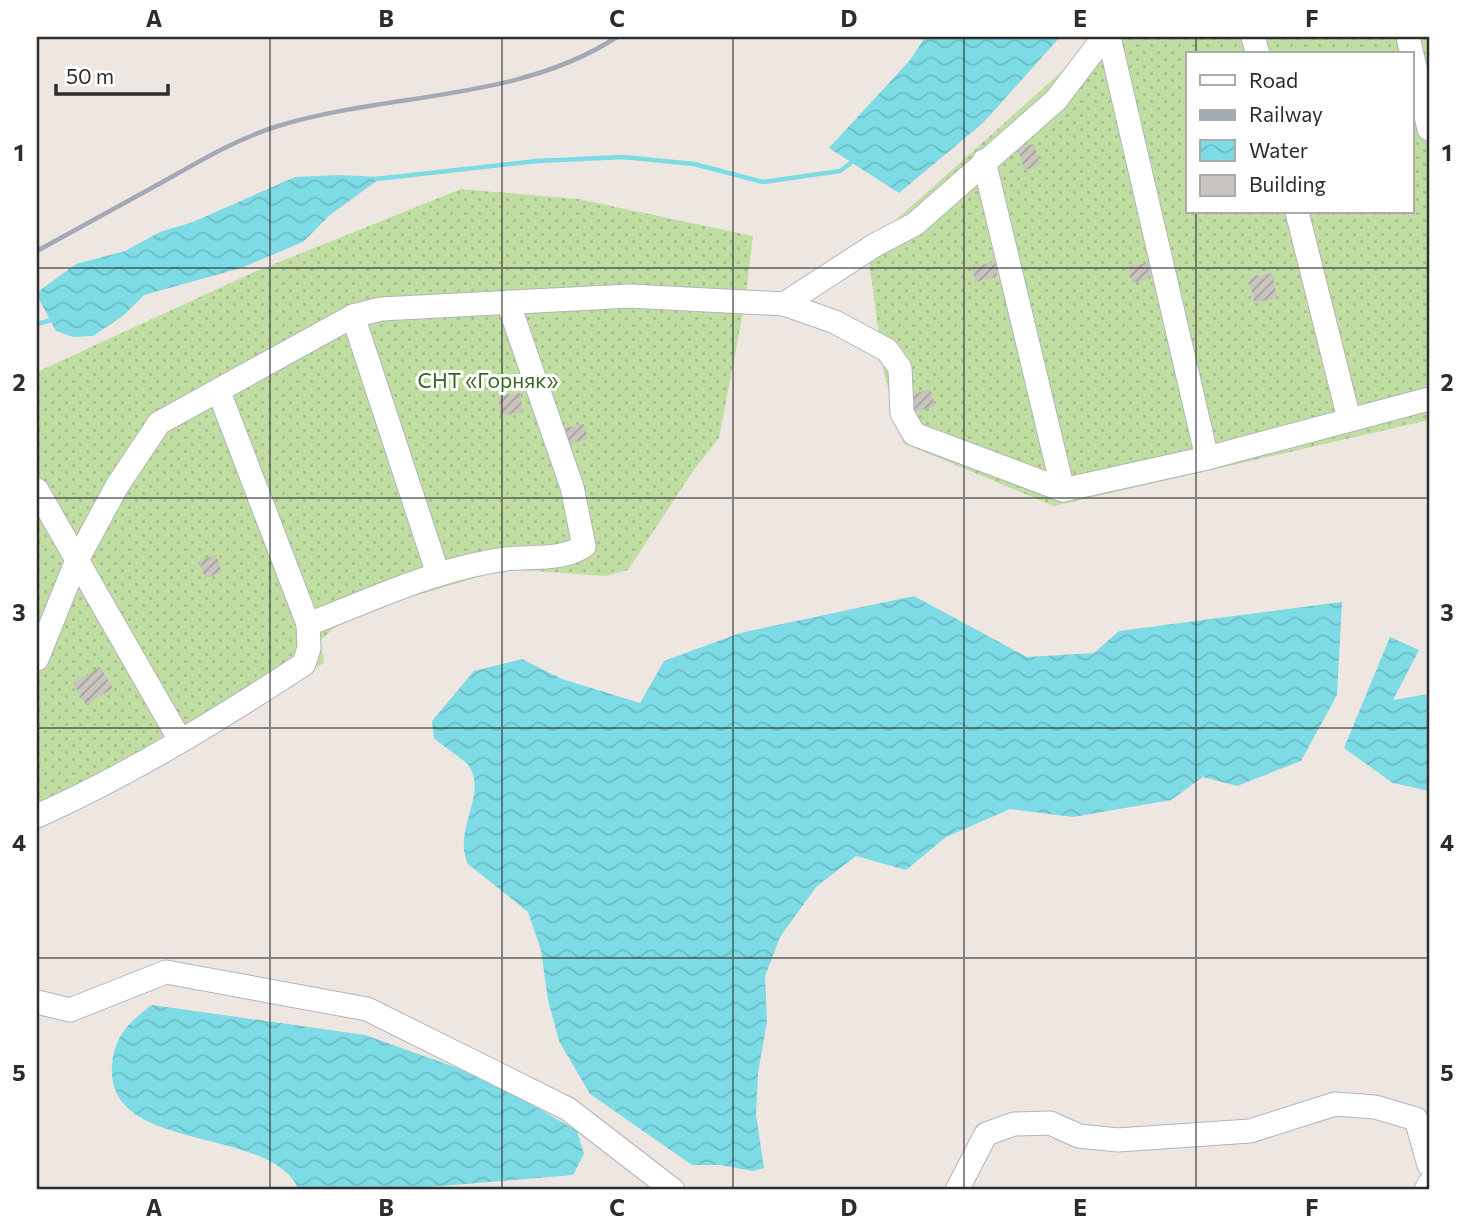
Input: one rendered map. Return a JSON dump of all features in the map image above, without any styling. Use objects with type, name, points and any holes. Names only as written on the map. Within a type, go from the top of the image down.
[{"type":"street","points":[[784,303],[875,245],[915,224],[984,160],[1056,100],[1104,37]]},
{"type":"street","points":[[1110,37],[1207,458]]},
{"type":"street","points":[[1414,63],[1429,129]]},
{"type":"street","points":[[984,160],[1063,490]]},
{"type":"street","points":[[1298,214],[1349,419]]},
{"type":"street","points":[[37,659],[76,560],[117,486],[159,423],[353,316],[381,309],[630,296],[784,303],[835,322],[887,350],[900,368],[902,413],[914,434],[1063,490],[1207,458],[1429,399]]},
{"type":"street","points":[[307,624],[438,574],[504,559],[574,552],[583,546],[572,487],[508,302]]},
{"type":"street","points":[[353,316],[438,574]]},
{"type":"street","points":[[37,816],[106,785],[304,664],[309,648],[307,624],[219,392]]},
{"type":"street","points":[[37,490],[180,740]]},
{"type":"street","points":[[37,1002],[70,1010],[166,972],[367,1009],[568,1109],[673,1190]]},
{"type":"street","points":[[957,1190],[986,1134],[1014,1124],[1050,1123],[1079,1136],[1118,1140],[1250,1131],[1335,1104],[1375,1107],[1416,1119],[1429,1165]]},
{"type":"street","points":[[1426,1190],[1429,1184]]},
{"type":"green space","points":[[1095,37],[1429,37],[1429,420],[1054,506],[903,443],[884,373],[867,246],[1089,47]]},
{"type":"green space","name":"СНТ «Горняк»","points":[[461,189],[578,199],[753,236],[745,302],[719,438],[693,471],[628,570],[606,576],[505,569],[347,616],[321,640],[324,663],[37,821],[37,372],[252,273]]},
{"type":"water","points":[[925,37],[1060,37],[983,123],[899,193],[829,148],[911,59]]},
{"type":"water","points":[[295,177],[382,177],[330,215],[303,242],[241,268],[144,295],[124,315],[93,336],[73,337],[56,331],[39,299],[39,291],[76,264],[125,251],[160,232],[193,222]]},
{"type":"water","points":[[914,596],[1027,657],[1094,653],[1119,631],[1342,602],[1337,695],[1301,761],[1237,786],[1203,777],[1171,800],[1073,817],[1010,809],[946,837],[906,870],[856,856],[816,887],[780,937],[765,976],[767,1021],[758,1073],[756,1115],[764,1168],[753,1171],[720,1165],[692,1165],[590,1094],[559,1041],[548,1000],[541,950],[528,912],[468,864],[464,838],[475,789],[474,777],[466,763],[434,738],[432,721],[474,671],[522,659],[562,679],[640,703],[664,661],[740,633]]},
{"type":"water","points":[[1390,637],[1419,650],[1393,700],[1429,694],[1429,791],[1393,783],[1344,748]]},
{"type":"water","points":[[152,1005],[365,1035],[488,1079],[577,1131],[584,1154],[573,1175],[393,1190],[299,1190],[283,1169],[257,1155],[161,1127],[134,1113],[117,1094],[112,1065],[116,1046],[130,1023]]},
{"type":"building","points":[[1034,144],[1040,166],[1024,170],[1018,148]]},
{"type":"building","points":[[995,262],[997,277],[975,282],[972,267]]},
{"type":"building","points":[[1148,263],[1151,278],[1132,283],[1129,267]]},
{"type":"building","points":[[1272,273],[1277,298],[1254,303],[1249,278]]},
{"type":"building","points":[[930,389],[935,406],[915,412],[910,395]]},
{"type":"building","points":[[520,393],[523,412],[501,416],[498,397]]},
{"type":"building","points":[[584,424],[588,439],[568,444],[564,428]]},
{"type":"building","points":[[216,555],[222,572],[205,578],[199,561]]},
{"type":"building","points":[[100,667],[113,688],[86,705],[73,683]]},
{"type":"waterway","points":[[376,179],[537,161],[623,157],[694,164],[763,182],[840,171],[856,159]]},
{"type":"waterway","points":[[37,324],[55,319]]},
{"type":"railway","points":[[37,251],[208,157],[264,131],[320,115],[495,85],[537,74],[578,58],[617,37]]}]
